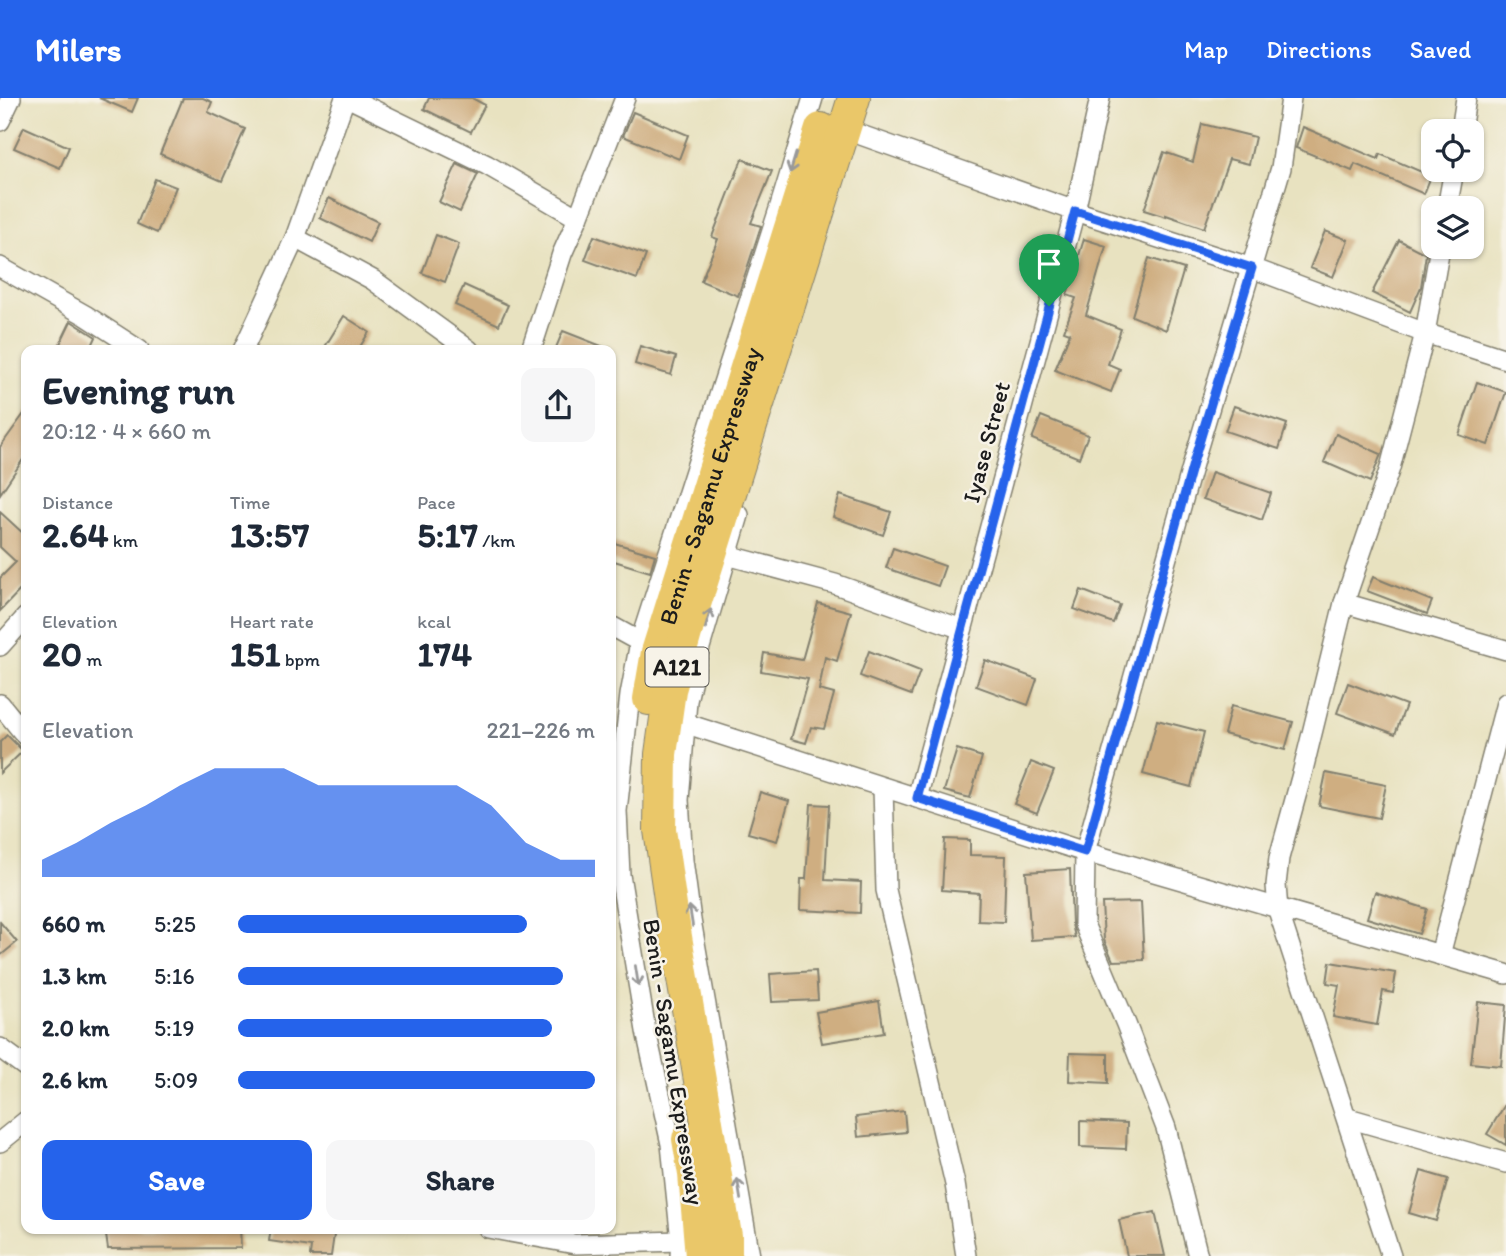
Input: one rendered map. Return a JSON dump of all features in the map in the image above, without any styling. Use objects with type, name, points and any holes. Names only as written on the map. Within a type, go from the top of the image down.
[{"type":"highway","name":"Benin - Sagamu Expressway","points":[[688,1251],[694,1174],[642,848],[642,777],[647,710],[657,652],[831,98]]},
{"type":"highway","name":"A121","points":[[726,1256],[726,1236],[671,913],[660,830],[661,754],[670,691],[686,633],[854,98]]},
{"type":"street","points":[[0,121],[11,98]]},
{"type":"street","points":[[245,345],[295,238],[347,98],[487,165],[578,218]]},
{"type":"street","points":[[533,345],[562,254],[625,98]]},
{"type":"street","points":[[521,1234],[575,1244],[688,1251],[671,1144],[646,1031],[620,875],[617,811],[640,642],[813,98]]},
{"type":"street","points":[[750,1256],[691,920],[683,860],[679,800],[684,723],[696,661],[727,555],[868,98]]},
{"type":"street","name":"Iyase Street","points":[[917,798],[1075,211],[1100,98]]},
{"type":"street","points":[[1198,1256],[1166,1128],[1084,925],[1085,852],[1194,460],[1282,168],[1291,98]]},
{"type":"street","points":[[1463,119],[1466,98]]},
{"type":"street","points":[[858,134],[1075,211],[1252,268],[1425,333],[1506,359]]},
{"type":"street","points":[[295,238],[373,280],[462,345]]},
{"type":"street","points":[[1391,1256],[1278,910],[1276,885],[1279,858],[1344,603],[1390,468],[1425,333],[1438,259]]},
{"type":"street","points":[[0,267],[85,315],[131,345]]},
{"type":"street","points":[[727,555],[835,584],[961,629]]},
{"type":"street","points":[[1344,603],[1506,650]]},
{"type":"street","points":[[0,646],[21,623]]},
{"type":"street","points":[[616,629],[640,642]]},
{"type":"street","points":[[1440,955],[1506,703]]},
{"type":"street","points":[[0,704],[21,730]]},
{"type":"street","points":[[684,723],[1085,852],[1506,974]]},
{"type":"street","points":[[883,788],[886,890],[956,1184],[966,1256]]},
{"type":"street","points":[[0,1048],[21,1063]]},
{"type":"street","points":[[1348,1118],[1506,1163]]},
{"type":"street","points":[[0,1142],[21,1125]]},
{"type":"building","points":[[99,98],[138,98],[132,112]]},
{"type":"building","points":[[183,98],[203,98],[212,102],[208,112],[245,129],[222,181],[160,154]]},
{"type":"building","points":[[429,98],[472,98],[485,105],[471,132],[424,109]]},
{"type":"building","points":[[633,112],[688,135],[679,159],[623,136]]},
{"type":"building","points":[[1202,124],[1255,137],[1249,164],[1229,159],[1204,228],[1144,210],[1164,152],[1193,162]]},
{"type":"building","points":[[24,127],[69,147],[60,168],[14,148]]},
{"type":"building","points":[[1303,127],[1378,159],[1380,154],[1421,172],[1421,182],[1429,182],[1424,194],[1355,164],[1352,171],[1296,148]]},
{"type":"building","points":[[742,159],[772,171],[751,223],[761,226],[738,296],[701,281],[718,239],[712,237]]},
{"type":"building","points":[[457,164],[478,174],[460,212],[439,202]]},
{"type":"building","points":[[155,179],[176,187],[157,233],[137,224]]},
{"type":"building","points":[[329,198],[378,222],[369,242],[320,218]]},
{"type":"building","points":[[1325,231],[1348,240],[1333,277],[1310,268]]},
{"type":"building","points":[[436,235],[459,244],[445,282],[422,273]]},
{"type":"building","points":[[594,236],[646,255],[637,279],[585,260]]},
{"type":"building","points":[[1084,239],[1106,246],[1086,315],[1121,329],[1108,364],[1120,369],[1111,392],[1055,370],[1070,333],[1064,331],[1076,298],[1067,295]]},
{"type":"building","points":[[1399,240],[1421,251],[1421,259],[1425,259],[1421,287],[1410,312],[1372,293]]},
{"type":"building","points":[[1149,258],[1184,269],[1166,330],[1132,316]]},
{"type":"building","points":[[464,285],[508,305],[499,325],[455,305]]},
{"type":"building","points":[[344,316],[369,332],[361,345],[326,345]]},
{"type":"building","points":[[71,321],[96,337],[92,345],[59,345]]},
{"type":"building","points":[[563,331],[599,345],[557,345]]},
{"type":"building","points":[[640,346],[676,357],[671,375],[635,364]]},
{"type":"building","points":[[1477,382],[1506,392],[1488,445],[1459,435]]},
{"type":"building","points":[[1234,406],[1287,424],[1279,449],[1225,431]]},
{"type":"building","points":[[1041,416],[1088,435],[1079,458],[1032,439]]},
{"type":"building","points":[[21,418],[21,462],[0,494],[0,447]]},
{"type":"building","points":[[1336,434],[1381,454],[1370,482],[1324,462]]},
{"type":"building","points":[[1212,472],[1271,493],[1262,520],[1203,499]]},
{"type":"building","points":[[840,495],[891,512],[883,535],[833,517]]},
{"type":"building","points":[[0,512],[21,531],[21,589],[0,611],[0,578],[16,562],[0,547]]},
{"type":"building","points":[[616,543],[655,555],[650,572],[616,562]]},
{"type":"building","points":[[893,548],[945,566],[938,586],[886,568]]},
{"type":"building","points":[[1373,577],[1432,601],[1427,614],[1367,591]]},
{"type":"building","points":[[1081,590],[1120,605],[1113,623],[1074,609]]},
{"type":"building","points":[[818,603],[851,612],[837,661],[825,657],[819,690],[834,694],[824,729],[811,727],[806,743],[791,739],[808,679],[761,671],[764,653],[802,660]]},
{"type":"building","points":[[869,651],[920,671],[911,695],[860,676]]},
{"type":"building","points":[[985,660],[1037,679],[1028,705],[976,686]]},
{"type":"building","points":[[1348,683],[1406,705],[1395,734],[1337,713]]},
{"type":"building","points":[[1231,706],[1293,722],[1285,750],[1224,734]]},
{"type":"building","points":[[1157,720],[1204,732],[1191,787],[1143,774]]},
{"type":"building","points":[[7,735],[21,749],[21,753],[0,773],[0,742]]},
{"type":"building","points":[[957,749],[982,757],[970,798],[944,791]]},
{"type":"building","points":[[1031,762],[1054,771],[1037,813],[1014,804]]},
{"type":"building","points":[[1326,773],[1386,785],[1379,818],[1319,806]]},
{"type":"building","points":[[760,792],[789,801],[777,841],[748,833]]},
{"type":"building","points":[[811,804],[829,805],[825,880],[861,882],[860,913],[800,910],[801,879],[806,879]]},
{"type":"building","points":[[945,839],[970,840],[970,855],[1006,856],[1004,922],[978,921],[979,893],[942,890]]},
{"type":"building","points":[[1070,869],[1075,937],[1031,940],[1026,872]]},
{"type":"building","points":[[1375,892],[1427,909],[1419,934],[1367,918]]},
{"type":"building","points":[[1141,902],[1144,960],[1113,961],[1104,940],[1102,903]]},
{"type":"building","points":[[0,922],[17,942],[0,956]]},
{"type":"building","points":[[1330,962],[1396,973],[1393,993],[1383,991],[1377,1025],[1333,1017],[1339,985],[1327,983]]},
{"type":"building","points":[[816,971],[818,1000],[772,1002],[770,974]]},
{"type":"building","points":[[879,1001],[884,1033],[822,1043],[816,1012]]},
{"type":"building","points":[[1478,1002],[1506,1005],[1501,1066],[1471,1063]]},
{"type":"building","points":[[1070,1053],[1108,1054],[1108,1083],[1069,1081]]},
{"type":"building","points":[[1506,1103],[1506,1145],[1487,1134]]},
{"type":"building","points":[[904,1111],[906,1132],[858,1137],[856,1117]]},
{"type":"building","points":[[1080,1121],[1127,1123],[1126,1149],[1080,1147]]},
{"type":"building","points":[[1421,1171],[1448,1179],[1436,1221],[1409,1213]]},
{"type":"building","points":[[1155,1212],[1165,1256],[1127,1256],[1119,1220]]},
{"type":"building","points":[[106,1234],[240,1234],[241,1248],[108,1249]]},
{"type":"building","points":[[270,1234],[334,1234],[331,1256],[310,1256],[311,1247],[269,1241]]},
{"type":"route","points":[[1075,211],[1252,268],[1194,460],[1085,852],[917,798],[1049,306],[1075,211]]}]
